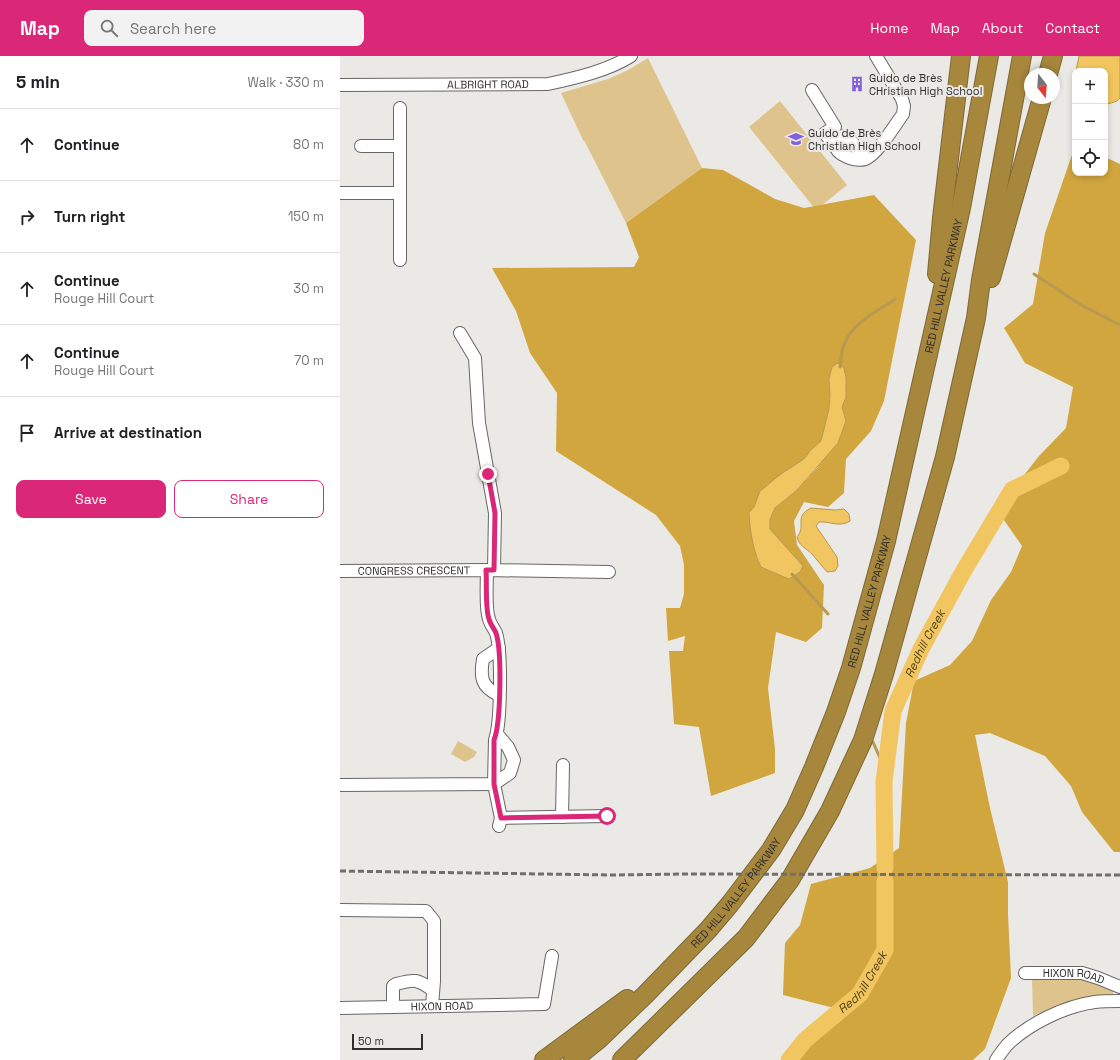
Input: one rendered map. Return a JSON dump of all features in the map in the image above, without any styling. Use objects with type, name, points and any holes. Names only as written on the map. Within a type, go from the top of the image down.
[{"type":"highway","points":[[930,351],[942,218],[961,56]]},
{"type":"highway","name":"RED HILL VALLEY PARKWAY","points":[[573,1060],[598,1040],[657,983],[708,930],[771,850],[795,810],[814,767],[836,712],[851,668],[886,541],[961,208],[989,56]]},
{"type":"highway","points":[[622,1060],[746,938],[790,880],[830,811],[863,740],[884,674],[946,457],[976,318],[981,280],[1022,56]]},
{"type":"highway","points":[[1050,68],[1053,56]]},
{"type":"highway","points":[[976,318],[991,281],[1040,104]]},
{"type":"highway","points":[[544,1060],[640,990],[657,983]]},
{"type":"street","name":"ALBRIGHT ROAD","points":[[340,85],[548,84],[579,78],[618,59],[631,56]]},
{"type":"street","points":[[812,90],[836,127],[825,133],[834,146],[840,154],[854,160],[864,160],[873,154],[903,114],[904,106],[876,56]]},
{"type":"street","points":[[400,108],[400,260]]},
{"type":"street","points":[[834,146],[833,141],[836,138],[843,136],[850,138],[864,160]]},
{"type":"street","points":[[361,146],[400,146]]},
{"type":"street","points":[[340,193],[400,193]]},
{"type":"street","points":[[460,333],[475,358],[479,423],[495,513],[487,608],[489,620],[496,632],[499,648],[499,695],[497,734],[494,740],[494,784],[500,822],[562,817],[607,816]]},
{"type":"street","name":"CONGRESS CRESCENT","points":[[340,571],[490,570],[609,572]]},
{"type":"street","points":[[499,648],[483,659],[481,672],[483,683],[491,691],[499,695]]},
{"type":"street","points":[[340,785],[494,784],[510,773],[514,760],[508,747],[497,734]]},
{"type":"street","points":[[562,817],[563,765]]},
{"type":"street","points":[[340,910],[426,911],[434,921],[432,1006]]},
{"type":"street","name":"HIXON ROAD","points":[[340,1008],[544,1004],[552,956]]},
{"type":"street","name":"HIXON ROAD","points":[[1025,973],[1082,973],[1120,987]]},
{"type":"street","points":[[393,1007],[393,986],[396,984],[414,980],[421,981],[433,990]]},
{"type":"street","points":[[996,1060],[1006,1046],[1024,1031],[1047,1018],[1078,1006],[1094,1002],[1120,1001]]},
{"type":"shaded area","points":[[1079,56],[1120,56],[1120,98],[1117,101],[1108,104],[1108,68],[1077,68]]},
{"type":"shaded area","points":[[648,58],[702,168],[626,223],[583,140],[561,93],[608,79],[628,70]]},
{"type":"shaded area","points":[[780,101],[847,185],[816,210],[749,127]]},
{"type":"shaded area","points":[[1072,155],[1072,176],[1108,176],[1108,158],[1120,164],[1120,852],[1114,852],[1082,812],[1071,786],[1045,756],[990,733],[975,735],[990,808],[1008,882],[1011,978],[985,1049],[973,1060],[796,1060],[823,1033],[838,1009],[783,995],[785,943],[800,925],[811,884],[870,868],[899,848],[906,723],[914,681],[950,665],[972,641],[991,600],[1011,572],[1022,546],[997,510],[1039,456],[1066,428],[1073,387],[1025,363],[1004,328],[1033,304],[1045,233]]},
{"type":"shaded area","points":[[702,168],[723,170],[775,199],[804,208],[874,195],[916,240],[884,401],[871,431],[846,459],[844,493],[828,507],[804,502],[794,521],[797,545],[824,585],[822,628],[806,642],[776,632],[768,688],[775,749],[775,773],[711,796],[699,727],[674,724],[669,651],[683,651],[685,636],[668,641],[666,608],[680,608],[684,594],[684,565],[680,546],[656,515],[556,451],[557,393],[530,353],[516,311],[492,268],[634,267],[639,257],[626,223]],"holes":[[[838,363],[846,397],[842,407],[846,421],[818,467],[797,490],[775,508],[770,519],[769,529],[799,561],[789,579],[761,567],[757,559],[749,513],[821,441],[829,409],[829,379],[832,367]]]},
{"type":"shaded area","points":[[838,363],[844,368],[846,378],[846,397],[842,407],[846,421],[838,443],[797,490],[775,508],[770,519],[770,529],[803,566],[800,572],[789,579],[761,567],[752,541],[749,513],[754,507],[760,491],[781,474],[804,459],[821,441],[829,409],[829,379],[832,367]]},
{"type":"shaded area","points":[[811,508],[835,510],[844,509],[849,514],[850,521],[846,523],[838,524],[819,522],[816,526],[837,557],[838,566],[835,571],[827,572],[798,540],[797,537],[801,529],[801,518],[806,511]]},
{"type":"shaded area","points":[[458,741],[477,752],[474,757],[465,762],[451,754]]},
{"type":"shaded area","points":[[1079,978],[1113,991],[1113,995],[1087,997],[1068,1001],[1033,1016],[1032,979]]},
{"type":"waterway","points":[[1034,274],[1081,305],[1120,325]]},
{"type":"waterway","points":[[840,367],[843,348],[853,330],[865,319],[895,299]]},
{"type":"waterway","name":"Redhill Creek","points":[[885,868],[884,782],[893,711],[921,649],[963,572],[1012,490],[1061,466]]},
{"type":"waterway","points":[[792,574],[828,614]]},
{"type":"waterway","points":[[873,742],[886,772]]},
{"type":"waterway","name":"Redhill Creek","points":[[789,1060],[805,1040],[860,994],[885,950],[885,881]]},
{"type":"railway","points":[[340,871],[611,875],[1120,875]]},
{"type":"place","name":"Guido de Brès CHristian High School","points":[[857,84]]},
{"type":"place","name":"Guido de Brès Christian High School","points":[[796,139]]},
{"type":"route","points":[[488,474],[495,513],[494,570],[486,570],[488,599],[487,608],[489,620],[496,632],[499,648],[499,709],[497,734],[494,740],[494,784],[501,818],[607,816]]}]
